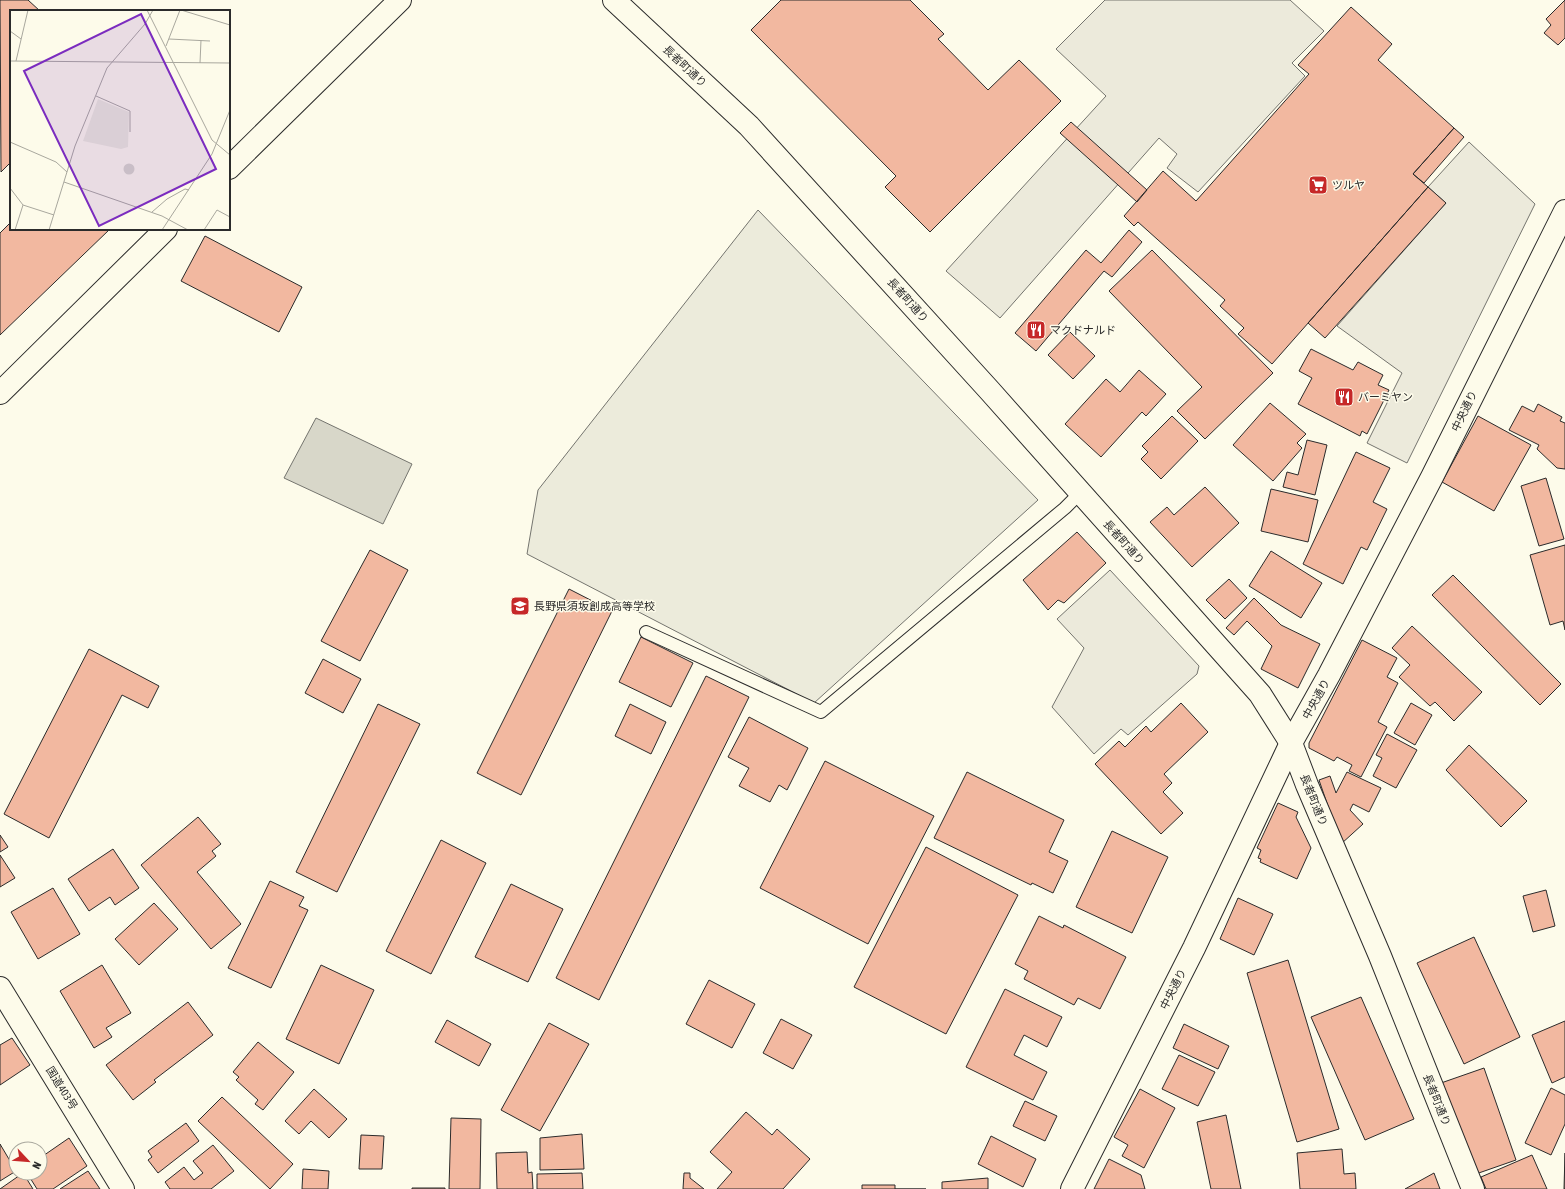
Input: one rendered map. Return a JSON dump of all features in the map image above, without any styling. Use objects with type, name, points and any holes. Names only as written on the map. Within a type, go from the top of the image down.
[{"type":"main road","points":[[230,167],[400,0]]},
{"type":"main road","name":"長者町通り","points":[[614,0],[749,126],[1080,492],[1260,694],[1291,743],[1307,785],[1380,956],[1473,1189]]},
{"type":"main road","name":"中央通り","points":[[1072,1189],[1194,948],[1291,743],[1432,477],[1565,211]]},
{"type":"main road","points":[[0,393],[165,230]]},
{"type":"main road","name":"国道403号","points":[[0,988],[123,1189]]},
{"type":"lane","points":[[646,632],[821,712],[1065,508],[1080,492]]},
{"type":"shaded area","points":[[1105,0],[1290,0],[1324,31],[1292,63],[1305,76],[1198,192],[1167,168],[1177,154],[1159,138],[1000,318],[946,271],[1106,96],[1056,49]]},
{"type":"shaded area","points":[[1469,142],[1535,204],[1407,463],[1367,443],[1402,373],[1337,326],[1446,203],[1428,187]]},
{"type":"shaded area","points":[[758,210],[1038,500],[814,703],[527,554],[538,490]]},
{"type":"shaded area","points":[[316,418],[412,464],[383,524],[284,478]]},
{"type":"shaded area","points":[[1110,570],[1199,666],[1197,674],[1128,735],[1121,729],[1094,754],[1052,707],[1084,648],[1057,619]]},
{"type":"building","points":[[0,0],[28,0],[39,10],[10,10],[10,163],[1,172]]},
{"type":"building","points":[[781,0],[910,0],[944,34],[938,39],[988,90],[1019,60],[1061,101],[930,232],[885,187],[896,176],[751,30]]},
{"type":"building","points":[[1565,0],[1565,38],[1558,45],[1544,33],[1551,25],[1546,19]]},
{"type":"building","name":"ツルヤ","points":[[1351,7],[1392,44],[1378,60],[1454,128],[1413,174],[1428,187],[1272,364],[1238,334],[1244,328],[1220,306],[1225,300],[1138,222],[1134,226],[1124,216],[1163,171],[1196,201],[1309,74],[1298,65]]},
{"type":"building","points":[[1071,122],[1147,190],[1137,202],[1060,133]]},
{"type":"building","points":[[1454,128],[1464,137],[1424,183],[1413,174]]},
{"type":"building","points":[[1428,187],[1446,203],[1325,338],[1308,323]]},
{"type":"building","points":[[10,223],[10,230],[109,230],[0,335],[0,233]]},
{"type":"building","points":[[1129,230],[1142,242],[1112,277],[1104,271],[1036,351],[1015,333],[1086,250],[1101,263]]},
{"type":"building","points":[[205,236],[302,287],[279,332],[181,281]]},
{"type":"building","points":[[1152,250],[1273,373],[1205,439],[1177,411],[1202,387],[1109,291]]},
{"type":"building","points":[[1070,332],[1095,356],[1073,379],[1048,355]]},
{"type":"building","name":"バーミヤン","points":[[1311,349],[1353,370],[1358,362],[1383,375],[1378,385],[1389,390],[1367,434],[1362,431],[1360,436],[1298,404],[1312,378],[1299,371]]},
{"type":"building","points":[[1139,370],[1166,394],[1146,416],[1142,412],[1101,457],[1065,424],[1106,379],[1120,392]]},
{"type":"building","points":[[1270,403],[1306,434],[1297,443],[1302,448],[1273,481],[1233,445]]},
{"type":"building","points":[[1538,404],[1562,417],[1560,421],[1565,423],[1565,469],[1557,468],[1537,449],[1539,445],[1509,430],[1522,406],[1534,412]]},
{"type":"building","points":[[1172,416],[1198,441],[1161,479],[1141,459],[1148,452],[1142,446]]},
{"type":"building","points":[[1478,416],[1531,445],[1494,511],[1442,482]]},
{"type":"building","points":[[1307,440],[1327,445],[1315,495],[1283,487],[1287,472],[1298,475]]},
{"type":"building","points":[[1356,452],[1390,468],[1373,502],[1387,509],[1367,550],[1361,547],[1343,584],[1303,564]]},
{"type":"building","points":[[1546,478],[1564,539],[1539,546],[1521,486]]},
{"type":"building","points":[[1205,487],[1239,523],[1192,567],[1150,522],[1167,507],[1174,515]]},
{"type":"building","points":[[1271,489],[1318,500],[1308,542],[1261,531]]},
{"type":"building","points":[[1077,532],[1106,563],[1064,603],[1058,600],[1048,610],[1023,580]]},
{"type":"building","points":[[1565,545],[1565,630],[1563,621],[1550,625],[1530,555]]},
{"type":"building","points":[[370,550],[408,570],[360,661],[321,641]]},
{"type":"building","points":[[1271,551],[1322,583],[1301,618],[1249,586]]},
{"type":"building","points":[[1453,575],[1561,684],[1540,705],[1432,595]]},
{"type":"building","points":[[1229,579],[1247,598],[1225,619],[1206,600]]},
{"type":"building","points":[[569,589],[612,611],[521,795],[477,773]]},
{"type":"building","points":[[1254,598],[1281,625],[1320,644],[1298,688],[1261,669],[1272,646],[1247,621],[1234,635],[1226,628]]},
{"type":"building","points":[[1412,626],[1482,692],[1454,721],[1435,702],[1430,706],[1399,677],[1410,665],[1392,648]]},
{"type":"building","points":[[641,637],[693,663],[671,707],[619,682]]},
{"type":"building","points":[[1362,640],[1397,658],[1387,677],[1398,683],[1378,722],[1387,727],[1361,777],[1349,771],[1352,765],[1337,757],[1334,761],[1309,748],[1309,743]]},
{"type":"building","points":[[89,649],[159,686],[148,708],[122,695],[49,838],[4,814]]},
{"type":"building","points":[[323,659],[361,679],[343,713],[305,693]]},
{"type":"building","points":[[706,676],[749,697],[599,1000],[556,978]]},
{"type":"building","points":[[1181,703],[1208,732],[1164,774],[1172,783],[1163,792],[1183,813],[1161,834],[1095,764],[1119,741],[1125,747],[1146,726],[1151,732]]},
{"type":"building","points":[[1411,703],[1432,715],[1415,745],[1394,733]]},
{"type":"building","points":[[378,704],[420,724],[337,892],[296,872]]},
{"type":"building","points":[[630,704],[666,722],[651,754],[615,736]]},
{"type":"building","points":[[749,717],[808,748],[787,790],[779,785],[770,802],[739,786],[749,768],[728,757]]},
{"type":"building","points":[[1387,734],[1417,750],[1396,788],[1373,776],[1382,758],[1376,755]]},
{"type":"building","points":[[1469,745],[1527,801],[1501,827],[1446,770]]},
{"type":"building","points":[[825,761],[934,816],[868,944],[760,888]]},
{"type":"building","points":[[967,772],[1064,820],[1049,852],[1068,861],[1053,893],[1032,883],[1031,885],[934,838]]},
{"type":"building","points":[[1347,772],[1381,788],[1369,812],[1353,804],[1350,810],[1363,824],[1341,844],[1319,780],[1330,776],[1336,793]]},
{"type":"building","points":[[1278,803],[1298,812],[1296,817],[1311,848],[1297,879],[1260,862],[1261,859],[1258,858],[1261,850],[1257,848]]},
{"type":"building","points":[[198,817],[221,844],[212,851],[216,856],[197,872],[241,924],[211,949],[141,865]]},
{"type":"building","points":[[1112,831],[1168,857],[1132,933],[1076,907]]},
{"type":"building","points":[[0,835],[8,847],[0,852]]},
{"type":"building","points":[[441,840],[486,863],[431,974],[386,951]]},
{"type":"building","points":[[926,847],[1018,895],[946,1034],[854,987]]},
{"type":"building","points":[[113,849],[139,888],[115,905],[110,897],[89,911],[68,879]]},
{"type":"building","points":[[0,855],[15,878],[0,887]]},
{"type":"building","points":[[270,881],[304,897],[299,906],[308,910],[271,988],[228,968]]},
{"type":"building","points":[[511,884],[563,909],[528,982],[475,957]]},
{"type":"building","points":[[53,888],[80,934],[38,959],[11,912]]},
{"type":"building","points":[[1546,890],[1555,926],[1533,932],[1523,896]]},
{"type":"building","points":[[1238,898],[1273,914],[1254,955],[1220,939]]},
{"type":"building","points":[[154,903],[178,929],[139,965],[115,939]]},
{"type":"building","points":[[1039,916],[1063,928],[1064,925],[1126,957],[1100,1009],[1078,998],[1074,1005],[1024,979],[1028,971],[1015,964]]},
{"type":"building","points":[[1474,937],[1520,1037],[1464,1064],[1417,963]]},
{"type":"building","points":[[1288,960],[1339,1129],[1297,1142],[1247,973]]},
{"type":"building","points":[[102,965],[131,1013],[106,1028],[112,1037],[94,1048],[60,991]]},
{"type":"building","points":[[321,965],[374,990],[339,1064],[286,1039]]},
{"type":"building","points":[[709,980],[755,1004],[732,1048],[686,1024]]},
{"type":"building","points":[[1005,989],[1062,1017],[1047,1047],[1024,1035],[1014,1055],[1047,1072],[1033,1100],[966,1067]]},
{"type":"building","points":[[1361,997],[1414,1119],[1365,1140],[1311,1017]]},
{"type":"building","points":[[188,1002],[213,1035],[154,1080],[156,1082],[133,1100],[106,1065]]},
{"type":"building","points":[[781,1019],[812,1035],[793,1069],[763,1053]]},
{"type":"building","points":[[447,1020],[491,1044],[479,1066],[435,1042]]},
{"type":"building","points":[[1565,1021],[1565,1077],[1552,1083],[1532,1035]]},
{"type":"building","points":[[549,1023],[589,1044],[540,1131],[501,1110]]},
{"type":"building","points":[[1184,1024],[1229,1046],[1218,1069],[1173,1048]]},
{"type":"building","points":[[12,1038],[30,1065],[0,1085],[0,1045]]},
{"type":"building","points":[[258,1042],[294,1072],[263,1110],[255,1104],[258,1100],[236,1080],[239,1077],[233,1072]]},
{"type":"building","points":[[1179,1055],[1215,1072],[1198,1106],[1162,1089]]},
{"type":"building","points":[[1484,1068],[1516,1160],[1473,1175],[1441,1083]]},
{"type":"building","points":[[1551,1088],[1565,1095],[1565,1124],[1551,1155],[1525,1143]]},
{"type":"building","points":[[314,1089],[347,1119],[329,1138],[311,1121],[299,1134],[285,1121]]},
{"type":"building","points":[[1140,1089],[1175,1108],[1144,1168],[1122,1156],[1128,1145],[1114,1137]]},
{"type":"building","points":[[222,1097],[293,1164],[270,1189],[198,1121]]},
{"type":"building","points":[[1025,1101],[1057,1116],[1045,1141],[1013,1126]]},
{"type":"building","points":[[746,1112],[772,1135],[777,1129],[810,1159],[783,1189],[717,1189],[732,1172],[710,1152]]},
{"type":"building","points":[[1226,1115],[1241,1189],[1211,1189],[1197,1122]]},
{"type":"building","points":[[451,1118],[481,1119],[480,1189],[449,1189]]},
{"type":"building","points":[[186,1123],[199,1141],[158,1173],[148,1160],[152,1157],[148,1151]]},
{"type":"building","points":[[582,1134],[584,1169],[540,1170],[540,1138]]},
{"type":"building","points":[[361,1135],[384,1136],[382,1169],[359,1169]]},
{"type":"building","points":[[991,1136],[1036,1159],[1023,1187],[978,1164]]},
{"type":"building","points":[[69,1138],[87,1166],[53,1189],[37,1189],[32,1181],[48,1181],[48,1152]]},
{"type":"building","points":[[0,1144],[8,1158],[8,1176],[0,1181]]},
{"type":"building","points":[[213,1145],[234,1171],[211,1189],[170,1189],[165,1182],[184,1167],[194,1180],[203,1173],[193,1161]]},
{"type":"building","points":[[1342,1149],[1344,1174],[1355,1173],[1356,1189],[1300,1189],[1297,1153]]},
{"type":"building","points":[[527,1152],[528,1173],[532,1172],[533,1189],[497,1189],[496,1153]]},
{"type":"building","points":[[1565,1153],[1565,1189],[1564,1189]]},
{"type":"building","points":[[1532,1155],[1547,1189],[1486,1189],[1481,1177]]},
{"type":"building","points":[[1109,1159],[1141,1175],[1145,1189],[1094,1189]]},
{"type":"building","points":[[303,1169],[329,1171],[328,1189],[302,1189]]},
{"type":"building","points":[[88,1171],[100,1189],[60,1189]]},
{"type":"building","points":[[582,1173],[583,1189],[537,1189],[537,1174]]},
{"type":"building","points":[[684,1173],[690,1173],[690,1178],[704,1189],[683,1189]]},
{"type":"building","points":[[1434,1173],[1440,1189],[1405,1189]]},
{"type":"building","points":[[988,1178],[988,1189],[942,1189],[942,1182]]},
{"type":"building","points":[[12,1181],[28,1181],[33,1189],[0,1189]]},
{"type":"building","points":[[862,1185],[895,1185],[895,1189],[862,1189]]},
{"type":"building","points":[[445,1188],[445,1189],[412,1189]]},
{"type":"place","name":"ツルヤ","points":[[1318,185]]},
{"type":"place","name":"マクドナルド","points":[[1036,330]]},
{"type":"place","name":"バーミヤン","points":[[1344,397]]},
{"type":"place","name":"長野県須坂創成高等学校","points":[[520,606]]}]
